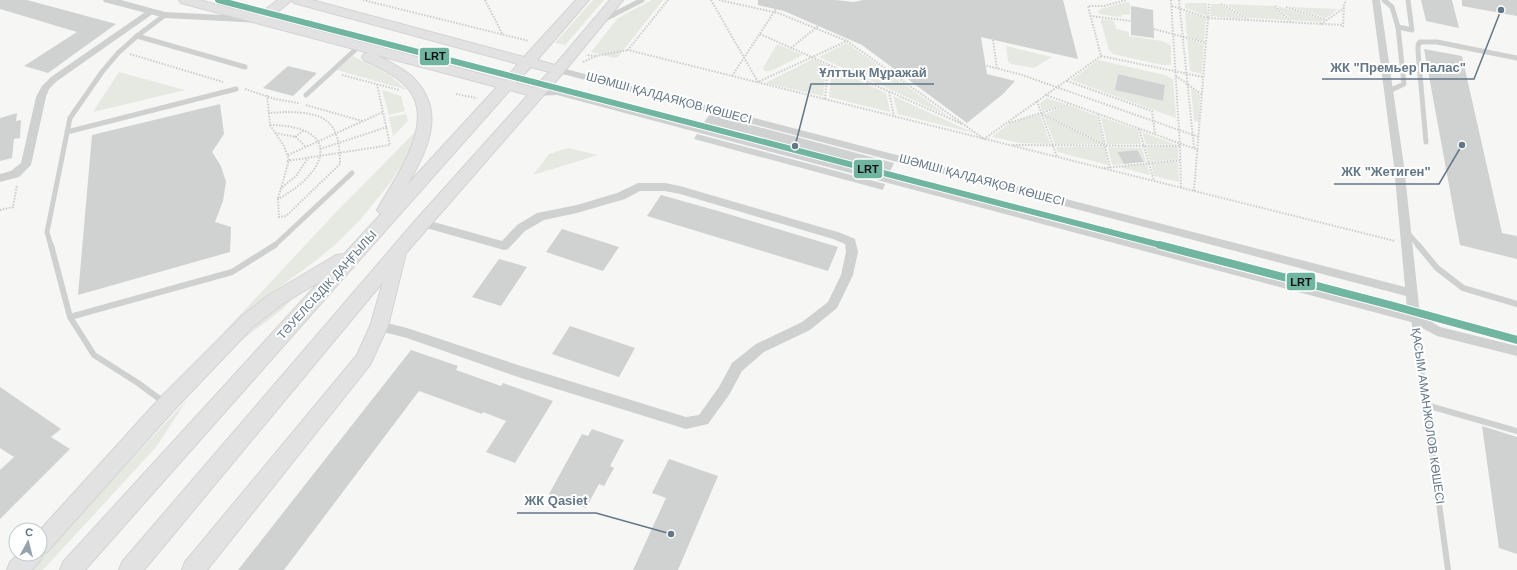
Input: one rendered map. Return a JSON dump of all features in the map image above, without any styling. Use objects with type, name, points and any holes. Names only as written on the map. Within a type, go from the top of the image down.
[{"type":"main road","name":"ШӘМШІ ҚАЛДАЯҚОВ КӨШЕСІ","points":[[185,0],[324,36],[505,86],[537,93]]},
{"type":"main road","points":[[260,20],[286,0]]},
{"type":"main road","name":"ШӘМШІ ҚАЛДАЯҚОВ КӨШЕСІ","points":[[298,0],[558,70]]},
{"type":"main road","name":"ТӘУЕЛСІЗДІК ДАҢҒЫЛЫ","points":[[71,570],[583,0]]},
{"type":"main road","points":[[130,570],[400,249],[558,70],[616,0]]},
{"type":"main road","points":[[324,36],[391,67],[414,86],[424,103],[426,110],[424,132],[411,164],[389,201],[375,232]]},
{"type":"main road","points":[[193,570],[364,360],[379,326],[400,249]]},
{"type":"main road","points":[[48,536],[167,404],[247,322],[275,300],[357,250]]},
{"type":"main road","points":[[18,570],[25,562]]},
{"type":"street","points":[[108,0],[165,15],[260,20]]},
{"type":"street","name":"ҚАСЫМ АМАНЖОЛОВ КӨШЕСІ","points":[[1376,0],[1406,231],[1414,318]]},
{"type":"street","points":[[0,178],[20,171],[26,165],[41,97],[45,88],[54,79],[151,11]]},
{"type":"street","name":"ШӘМШІ ҚАЛДАЯҚОВ КӨШЕСІ","points":[[558,70],[1411,292]]},
{"type":"street","name":"ШӘМШІ ҚАЛДАЯҚОВ КӨШЕСІ","points":[[537,93],[557,92],[1414,318],[1437,331],[1517,352]]},
{"type":"street","points":[[379,326],[407,333],[518,371],[686,423],[703,420],[724,391],[737,367],[760,348],[806,326],[833,305],[847,275],[852,252],[851,242],[837,236],[680,190],[665,187],[638,187],[621,196],[577,210],[541,216],[520,228],[504,246],[423,223]]},
{"type":"lane","points":[[596,24],[642,0]]},
{"type":"lane","points":[[1384,0],[1392,7],[1398,27],[1404,84],[1389,91]]},
{"type":"lane","points":[[1398,27],[1412,30],[1408,0]]},
{"type":"lane","points":[[165,15],[137,36],[118,54],[102,72],[70,118],[47,232],[70,317],[94,355],[138,383],[167,404]]},
{"type":"lane","points":[[137,36],[245,67]]},
{"type":"lane","points":[[1426,142],[1418,52],[1418,45],[1420,42],[1437,42],[1517,58]]},
{"type":"lane","points":[[306,95],[355,50]]},
{"type":"lane","points":[[67,132],[236,89]]},
{"type":"lane","points":[[70,317],[232,272],[274,246],[352,173]]},
{"type":"lane","points":[[1406,231],[1437,268],[1463,288],[1517,304]]},
{"type":"lane","name":"ҚАСЫМ АМАНЖОЛОВ КӨШЕСІ","points":[[1414,318],[1448,570]]},
{"type":"lane","points":[[1426,405],[1517,431]]},
{"type":"path","points":[[363,0],[518,38]]},
{"type":"path","points":[[485,0],[504,35]]},
{"type":"path","points":[[628,50],[668,0]]},
{"type":"path","points":[[711,0],[758,82]]},
{"type":"path","points":[[719,0],[774,12],[847,41],[984,139]]},
{"type":"path","points":[[1101,56],[1088,6],[1104,6],[1126,0]]},
{"type":"path","points":[[1171,0],[1181,160],[1181,188]]},
{"type":"path","points":[[1179,0],[1194,148]]},
{"type":"path","points":[[1172,6],[1208,18],[1343,26],[1346,0]]},
{"type":"path","points":[[1194,192],[1209,4]]},
{"type":"path","points":[[1221,4],[1250,20]]},
{"type":"path","points":[[1275,6],[1291,22]]},
{"type":"path","points":[[1286,7],[1327,20]]},
{"type":"path","points":[[1320,24],[1344,8]]},
{"type":"path","points":[[732,76],[776,9]]},
{"type":"path","points":[[1090,16],[1131,21]]},
{"type":"path","points":[[791,48],[818,26]]},
{"type":"path","points":[[1154,29],[1206,43]]},
{"type":"path","points":[[760,34],[968,127]]},
{"type":"path","points":[[993,40],[998,69]]},
{"type":"path","points":[[758,82],[847,41]]},
{"type":"path","points":[[596,56],[628,50],[1407,244]]},
{"type":"path","points":[[984,139],[1101,56],[1203,77]]},
{"type":"path","points":[[972,62],[1019,74],[1199,137]]},
{"type":"path","points":[[825,99],[828,65]]},
{"type":"path","points":[[340,74],[405,92]]},
{"type":"path","points":[[1176,76],[1202,95]]},
{"type":"path","points":[[1066,80],[1152,112],[1155,134]]},
{"type":"path","points":[[288,161],[390,145],[377,84]]},
{"type":"path","points":[[889,92],[894,116]]},
{"type":"path","points":[[456,94],[491,102]]},
{"type":"path","points":[[267,95],[270,125],[274,133],[283,142],[288,155],[286,174],[278,199],[279,216],[286,216],[340,164],[338,138],[334,128],[324,120],[313,115],[291,111],[269,113]]},
{"type":"path","points":[[1046,95],[1139,128],[1180,145],[1198,150]]},
{"type":"path","points":[[1037,101],[1057,157]]},
{"type":"path","points":[[1005,124],[1069,103]]},
{"type":"path","points":[[288,155],[382,112]]},
{"type":"path","points":[[1041,113],[1105,146]]},
{"type":"path","points":[[1098,114],[1111,171]]},
{"type":"path","points":[[270,125],[288,125],[304,130],[312,134],[320,149],[317,167],[292,192],[278,199]]},
{"type":"path","points":[[320,149],[387,128]]},
{"type":"path","points":[[1139,128],[1154,181]]},
{"type":"path","points":[[295,137],[304,130]]},
{"type":"path","points":[[274,133],[295,137],[304,143],[305,146]]},
{"type":"path","points":[[1009,145],[1180,145]]},
{"type":"path","points":[[280,190],[301,173],[308,158]]},
{"type":"path","points":[[1100,168],[1181,160]]},
{"type":"path","points":[[0,210],[13,207],[20,171]]},
{"type":"path","points":[[304,175],[309,176]]},
{"type":"shaded area","points":[[593,0],[604,0],[565,45],[555,43]]},
{"type":"shaded area","points":[[652,0],[663,0],[618,57],[614,58],[591,52],[618,18]]},
{"type":"shaded area","points":[[1126,2],[1130,3],[1130,15],[1122,14],[1121,17],[1098,13],[1101,9]]},
{"type":"shaded area","points":[[1185,3],[1207,3],[1207,16],[1185,8]]},
{"type":"shaded area","points":[[1211,4],[1219,4],[1245,19],[1210,16]]},
{"type":"shaded area","points":[[1224,4],[1274,6],[1287,20],[1249,18]]},
{"type":"shaded area","points":[[1277,6],[1324,20],[1321,22],[1291,20]]},
{"type":"shaded area","points":[[1290,7],[1338,9],[1326,18]]},
{"type":"shaded area","points":[[1185,12],[1206,18],[1204,42],[1187,37]]},
{"type":"shaded area","points":[[1105,19],[1114,21],[1116,29],[1129,32],[1129,36],[1162,41],[1169,44],[1171,47],[1171,65],[1162,65],[1113,54],[1109,50],[1101,22],[1101,20]]},
{"type":"shaded area","points":[[1187,39],[1204,44],[1202,74],[1190,71]]},
{"type":"shaded area","points":[[847,43],[948,116],[819,57]]},
{"type":"shaded area","points":[[777,44],[803,55],[771,71],[764,71],[763,68]]},
{"type":"shaded area","points":[[1006,46],[1052,57],[1034,68],[1011,64],[1008,61]]},
{"type":"shaded area","points":[[353,56],[388,74],[407,90],[337,70]]},
{"type":"shaded area","points":[[813,59],[826,65],[823,96],[765,83]]},
{"type":"shaded area","points":[[1098,60],[1165,75],[1173,79],[1176,118],[1071,80]],"holes":[[[1118,74],[1165,85],[1163,101],[1115,90]]]},
{"type":"shaded area","points":[[832,68],[886,93],[890,112],[829,97]]},
{"type":"shaded area","points":[[119,72],[185,90],[93,112]]},
{"type":"shaded area","points":[[1191,88],[1200,95],[1199,122],[1194,121]]},
{"type":"shaded area","points":[[382,90],[401,96],[405,111],[389,115]]},
{"type":"shaded area","points":[[893,96],[974,133],[898,114]]},
{"type":"shaded area","points":[[1047,98],[1065,104],[1042,111],[1040,103]]},
{"type":"shaded area","points":[[1069,105],[1097,116],[1104,144],[1044,114]]},
{"type":"shaded area","points":[[406,114],[408,121],[393,136],[389,117]]},
{"type":"shaded area","points":[[1040,114],[1050,144],[1019,143],[992,137],[1010,123]]},
{"type":"shaded area","points":[[1044,116],[1101,144],[1055,144]]},
{"type":"shaded area","points":[[1101,117],[1138,130],[1141,144],[1107,144]]},
{"type":"shaded area","points":[[422,125],[418,139],[390,183],[360,220],[336,244],[314,262],[251,308],[228,333],[224,332],[337,211]]},
{"type":"shaded area","points":[[1142,132],[1177,145],[1146,144]]},
{"type":"shaded area","points":[[1056,147],[1105,147],[1108,165],[1058,152]]},
{"type":"shaded area","points":[[1108,147],[1142,148],[1146,162],[1144,162],[1136,150],[1117,152],[1124,164],[1112,165]]},
{"type":"shaded area","points":[[1146,147],[1178,147],[1178,159],[1150,162]]},
{"type":"shaded area","points":[[568,148],[598,155],[533,175],[549,154]]},
{"type":"shaded area","points":[[1178,161],[1179,182],[1154,176],[1151,164]]},
{"type":"shaded area","points":[[1147,164],[1150,175],[1119,167]]},
{"type":"shaded area","points":[[299,291],[284,308],[242,340],[263,319]]},
{"type":"shaded area","points":[[187,400],[156,447],[43,570],[28,570],[35,562],[48,562],[48,549]]},
{"type":"building","points":[[0,0],[27,0],[116,24],[48,73],[24,66],[77,32],[0,9]]},
{"type":"building","points":[[758,0],[835,0],[854,2],[863,0],[1063,0],[1078,59],[981,37],[987,74],[1015,81],[1003,94],[967,123],[862,45],[784,11],[758,5]]},
{"type":"building","points":[[1421,0],[1452,0],[1459,28],[1426,21]]},
{"type":"building","points":[[1462,0],[1517,0],[1517,16],[1462,6]]},
{"type":"building","points":[[1131,6],[1153,10],[1154,38],[1131,35]]},
{"type":"building","points":[[1424,49],[1462,56],[1502,233],[1517,236],[1517,259],[1460,245]]},
{"type":"building","points":[[288,66],[317,73],[293,96],[263,88]]},
{"type":"building","points":[[1118,74],[1165,85],[1163,101],[1115,90]]},
{"type":"building","points":[[220,104],[224,134],[212,152],[221,166],[226,182],[223,201],[215,222],[231,227],[230,252],[78,295],[92,135]]},
{"type":"building","points":[[17,113],[16,121],[21,120],[20,138],[14,139],[12,158],[0,161],[0,118]]},
{"type":"building","points":[[710,114],[894,163],[889,174],[702,125]]},
{"type":"building","points":[[697,134],[885,184],[883,190],[694,139]]},
{"type":"building","points":[[1137,150],[1144,162],[1124,164],[1117,152]]},
{"type":"building","points":[[661,195],[838,247],[828,271],[647,216]]},
{"type":"building","points":[[562,229],[619,247],[603,271],[546,252]]},
{"type":"building","points":[[499,259],[527,267],[501,306],[472,297]]},
{"type":"building","points":[[570,326],[635,348],[619,377],[552,354]]},
{"type":"building","points":[[411,350],[458,366],[456,370],[501,386],[503,383],[553,401],[515,463],[486,452],[506,421],[483,412],[482,414],[419,391],[284,570],[238,570]]},
{"type":"building","points":[[0,387],[61,429],[51,437],[70,449],[0,519],[0,470],[14,457],[0,448]]},
{"type":"building","points":[[1482,426],[1517,437],[1517,554],[1499,548]]},
{"type":"building","points":[[592,429],[624,440],[610,466],[614,468],[604,486],[599,484],[586,508],[549,494],[582,434],[588,436]]},
{"type":"building","points":[[669,459],[718,476],[678,570],[633,570],[666,498],[652,493]]},
{"type":"transit line","name":"LRT","points":[[218,0],[1390,305],[1517,340]]},
{"type":"place","name":"ЖК \"Премьер Палас\"","points":[[1501,10]]},
{"type":"place","name":"ЖК \"Жетиген\"","points":[[1462,145]]},
{"type":"place","name":"Ұлттық Мұражай","points":[[795,146]]},
{"type":"place","name":"ЖК Qasiet","points":[[671,534]]}]
